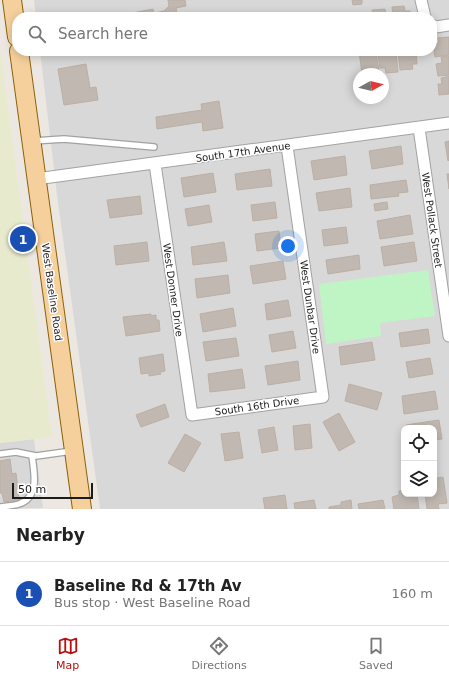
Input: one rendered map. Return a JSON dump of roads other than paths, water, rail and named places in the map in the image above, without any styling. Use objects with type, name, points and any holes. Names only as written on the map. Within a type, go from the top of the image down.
[{"type":"main road","points":[[12,0],[14,12]]},
{"type":"main road","name":"West Baseline Road","points":[[20,56],[82,509]]},
{"type":"street","points":[[421,0],[424,12]]},
{"type":"street","points":[[437,27],[449,25]]},
{"type":"street","name":"South 17th Avenue","points":[[36,179],[449,123]]},
{"type":"street","name":"West Pollack Street","points":[[419,128],[449,336]]},
{"type":"street","name":"West Dunbar Drive","points":[[287,146],[323,397]]},
{"type":"street","name":"West Donner Drive","points":[[155,164],[192,415]]},
{"type":"street","name":"South 16th Drive","points":[[192,415],[323,397]]},
{"type":"lane","points":[[31,142],[64,139],[154,147]]},
{"type":"lane","points":[[0,454],[16,452],[32,456],[75,451]]},
{"type":"lane","points":[[0,507],[19,504],[30,495],[34,486],[32,456]]},
{"type":"place","name":"Baseline Rd & 17th Av","points":[[23,239]]}]
